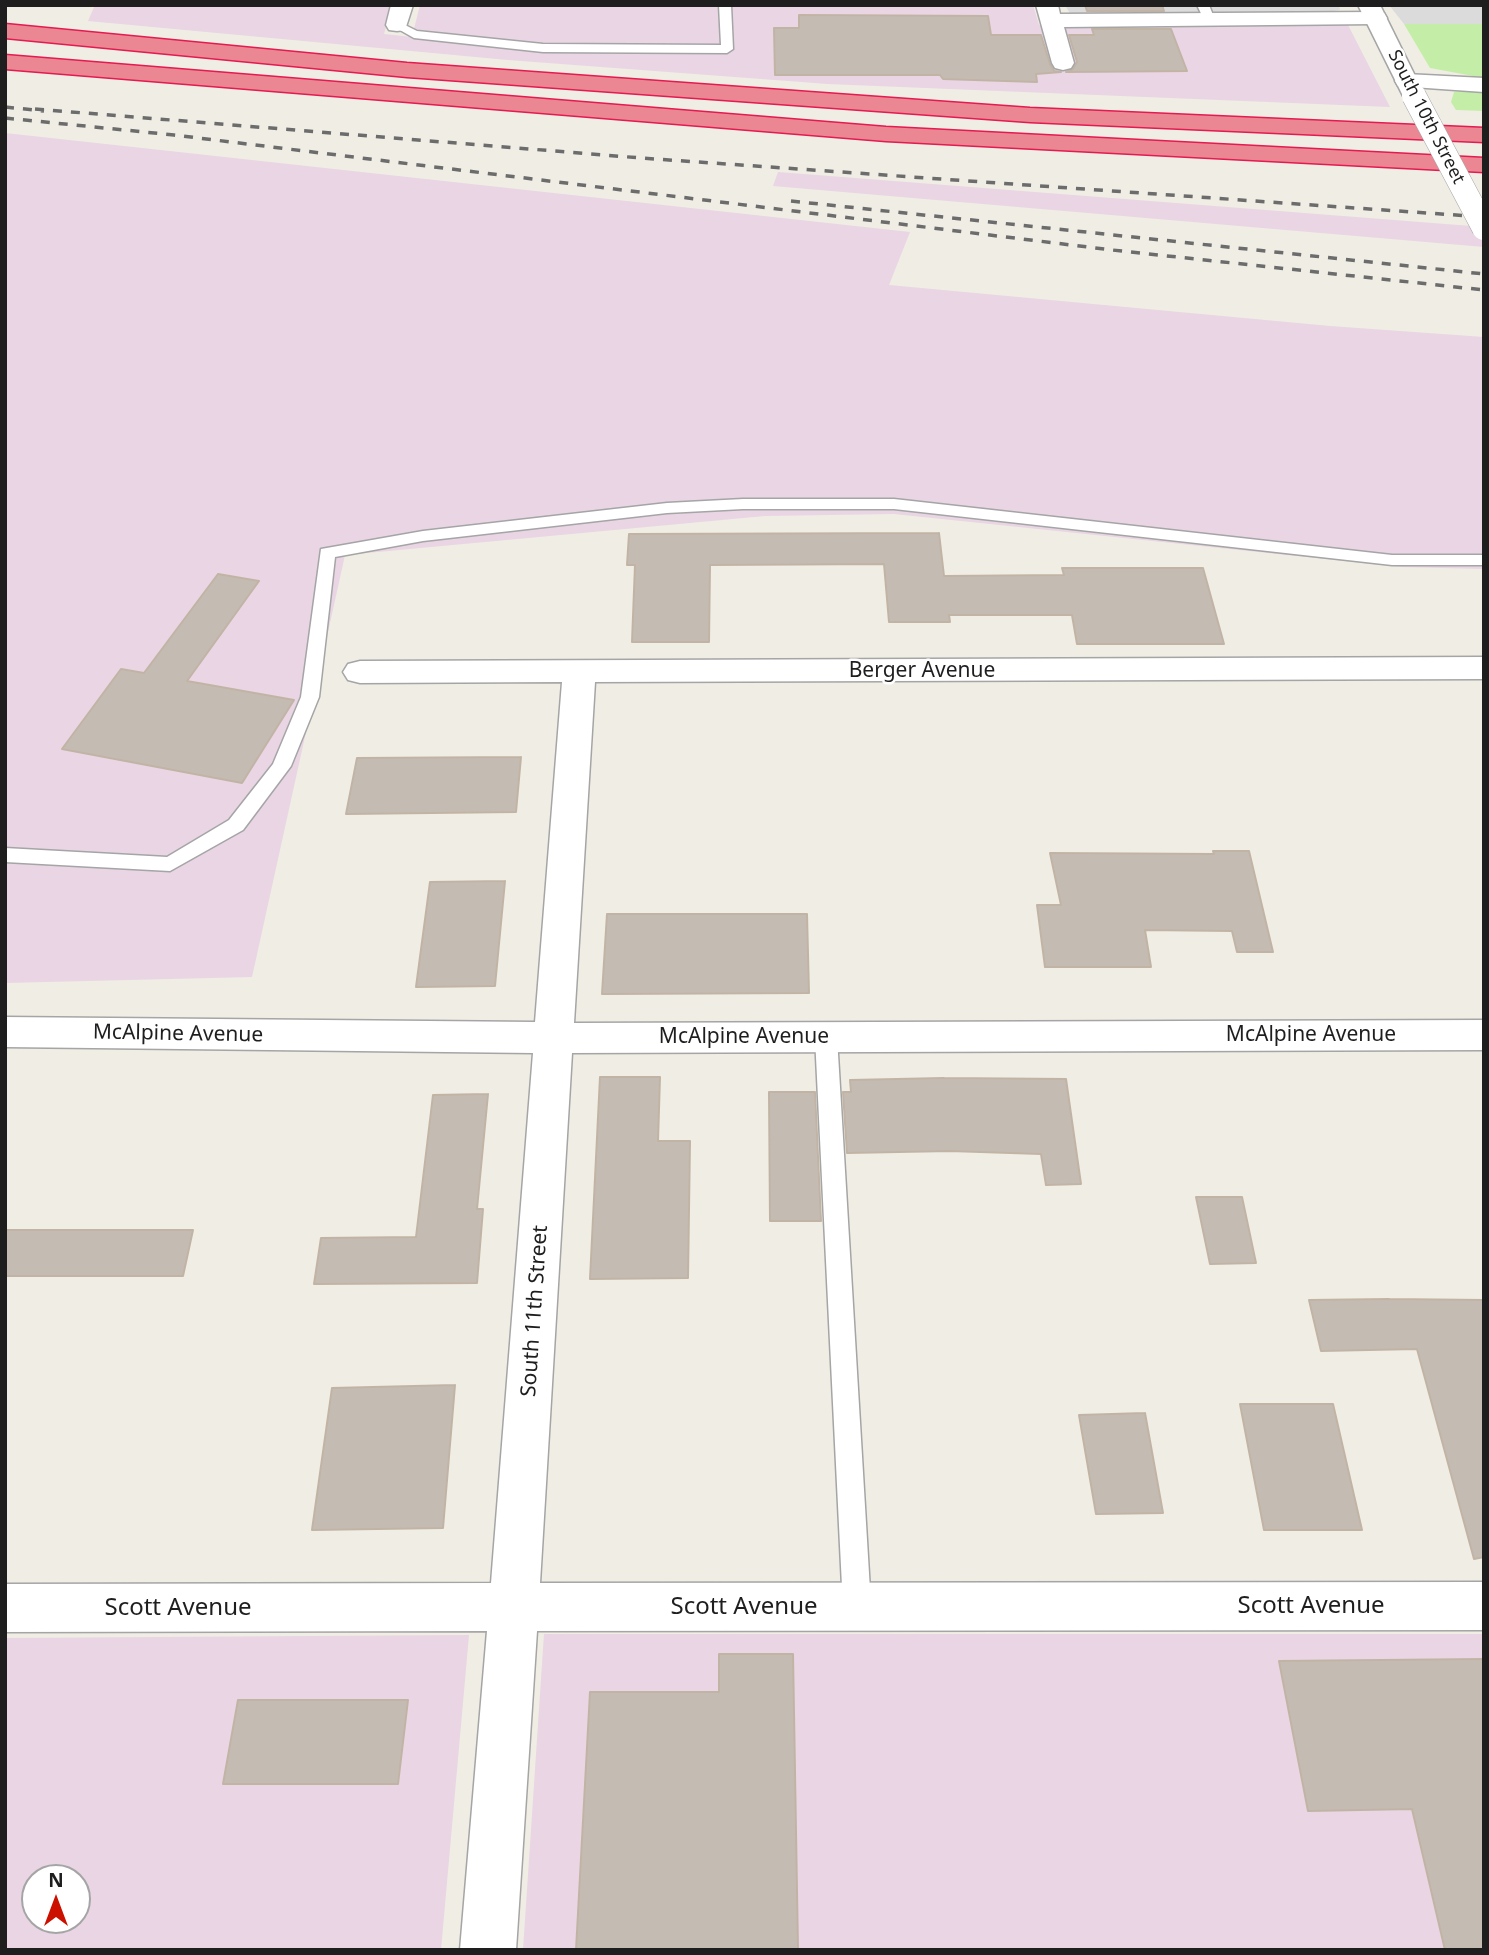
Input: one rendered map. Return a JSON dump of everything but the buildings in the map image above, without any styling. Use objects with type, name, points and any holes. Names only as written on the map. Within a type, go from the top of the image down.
[{"type":"highway","points":[[5,31],[407,70],[1016,114],[1484,135]]},
{"type":"highway","points":[[5,62],[886,134],[1484,165]]},
{"type":"street","points":[[1063,63],[1049,13],[1373,12]]},
{"type":"street","name":"South 10th Street","points":[[1373,12],[1410,89],[1484,228]]},
{"type":"street","points":[[1410,89],[1484,85]]},
{"type":"street","name":"Berger Avenue","points":[[360,672],[1484,668]]},
{"type":"street","name":"South 11th Street","points":[[488,1950],[579,672]]},
{"type":"street","name":"McAlpine Avenue","points":[[5,1032],[554,1038],[1484,1035]]},
{"type":"street","name":"Scott Avenue","points":[[5,1608],[1484,1605]]},
{"type":"lane","points":[[399,15],[414,34],[543,48],[727,49],[726,5]]},
{"type":"lane","points":[[5,855],[170,864],[236,825],[282,766],[310,697],[327,552],[423,536],[667,508],[743,504],[894,504],[1392,560],[1484,560]]},
{"type":"lane","points":[[826,1037],[858,1606]]},
{"type":"shaded area","points":[[95,5],[392,5],[384,34],[412,37],[420,5],[1033,5],[1039,25],[1341,22],[1347,23],[1390,107],[828,84],[508,60],[88,21]]},
{"type":"shaded area","points":[[1065,5],[1339,5],[1340,10],[1320,13],[1071,15]]},
{"type":"shaded area","points":[[1389,5],[1484,5],[1484,24],[1404,24]]},
{"type":"shaded area","points":[[5,133],[910,232],[889,285],[1330,326],[1484,337],[1484,569],[1402,567],[894,514],[765,516],[345,555],[252,977],[5,983]]},
{"type":"shaded area","points":[[778,172],[1484,227],[1484,247],[773,186]]},
{"type":"shaded area","points":[[544,1634],[1484,1634],[1484,1950],[523,1950]]},
{"type":"shaded area","points":[[469,1635],[441,1950],[5,1950],[5,1638]]},
{"type":"green space","points":[[1404,24],[1484,24],[1484,78],[1430,68]]},
{"type":"green space","points":[[1484,91],[1484,111],[1456,110],[1451,102],[1454,92]]},
{"type":"railway","points":[[5,107],[44,111]]},
{"type":"railway","points":[[35,109],[641,158],[1484,217]]},
{"type":"railway","points":[[5,118],[174,135],[1112,250],[1484,290]]},
{"type":"railway","points":[[791,201],[1484,274]]}]
